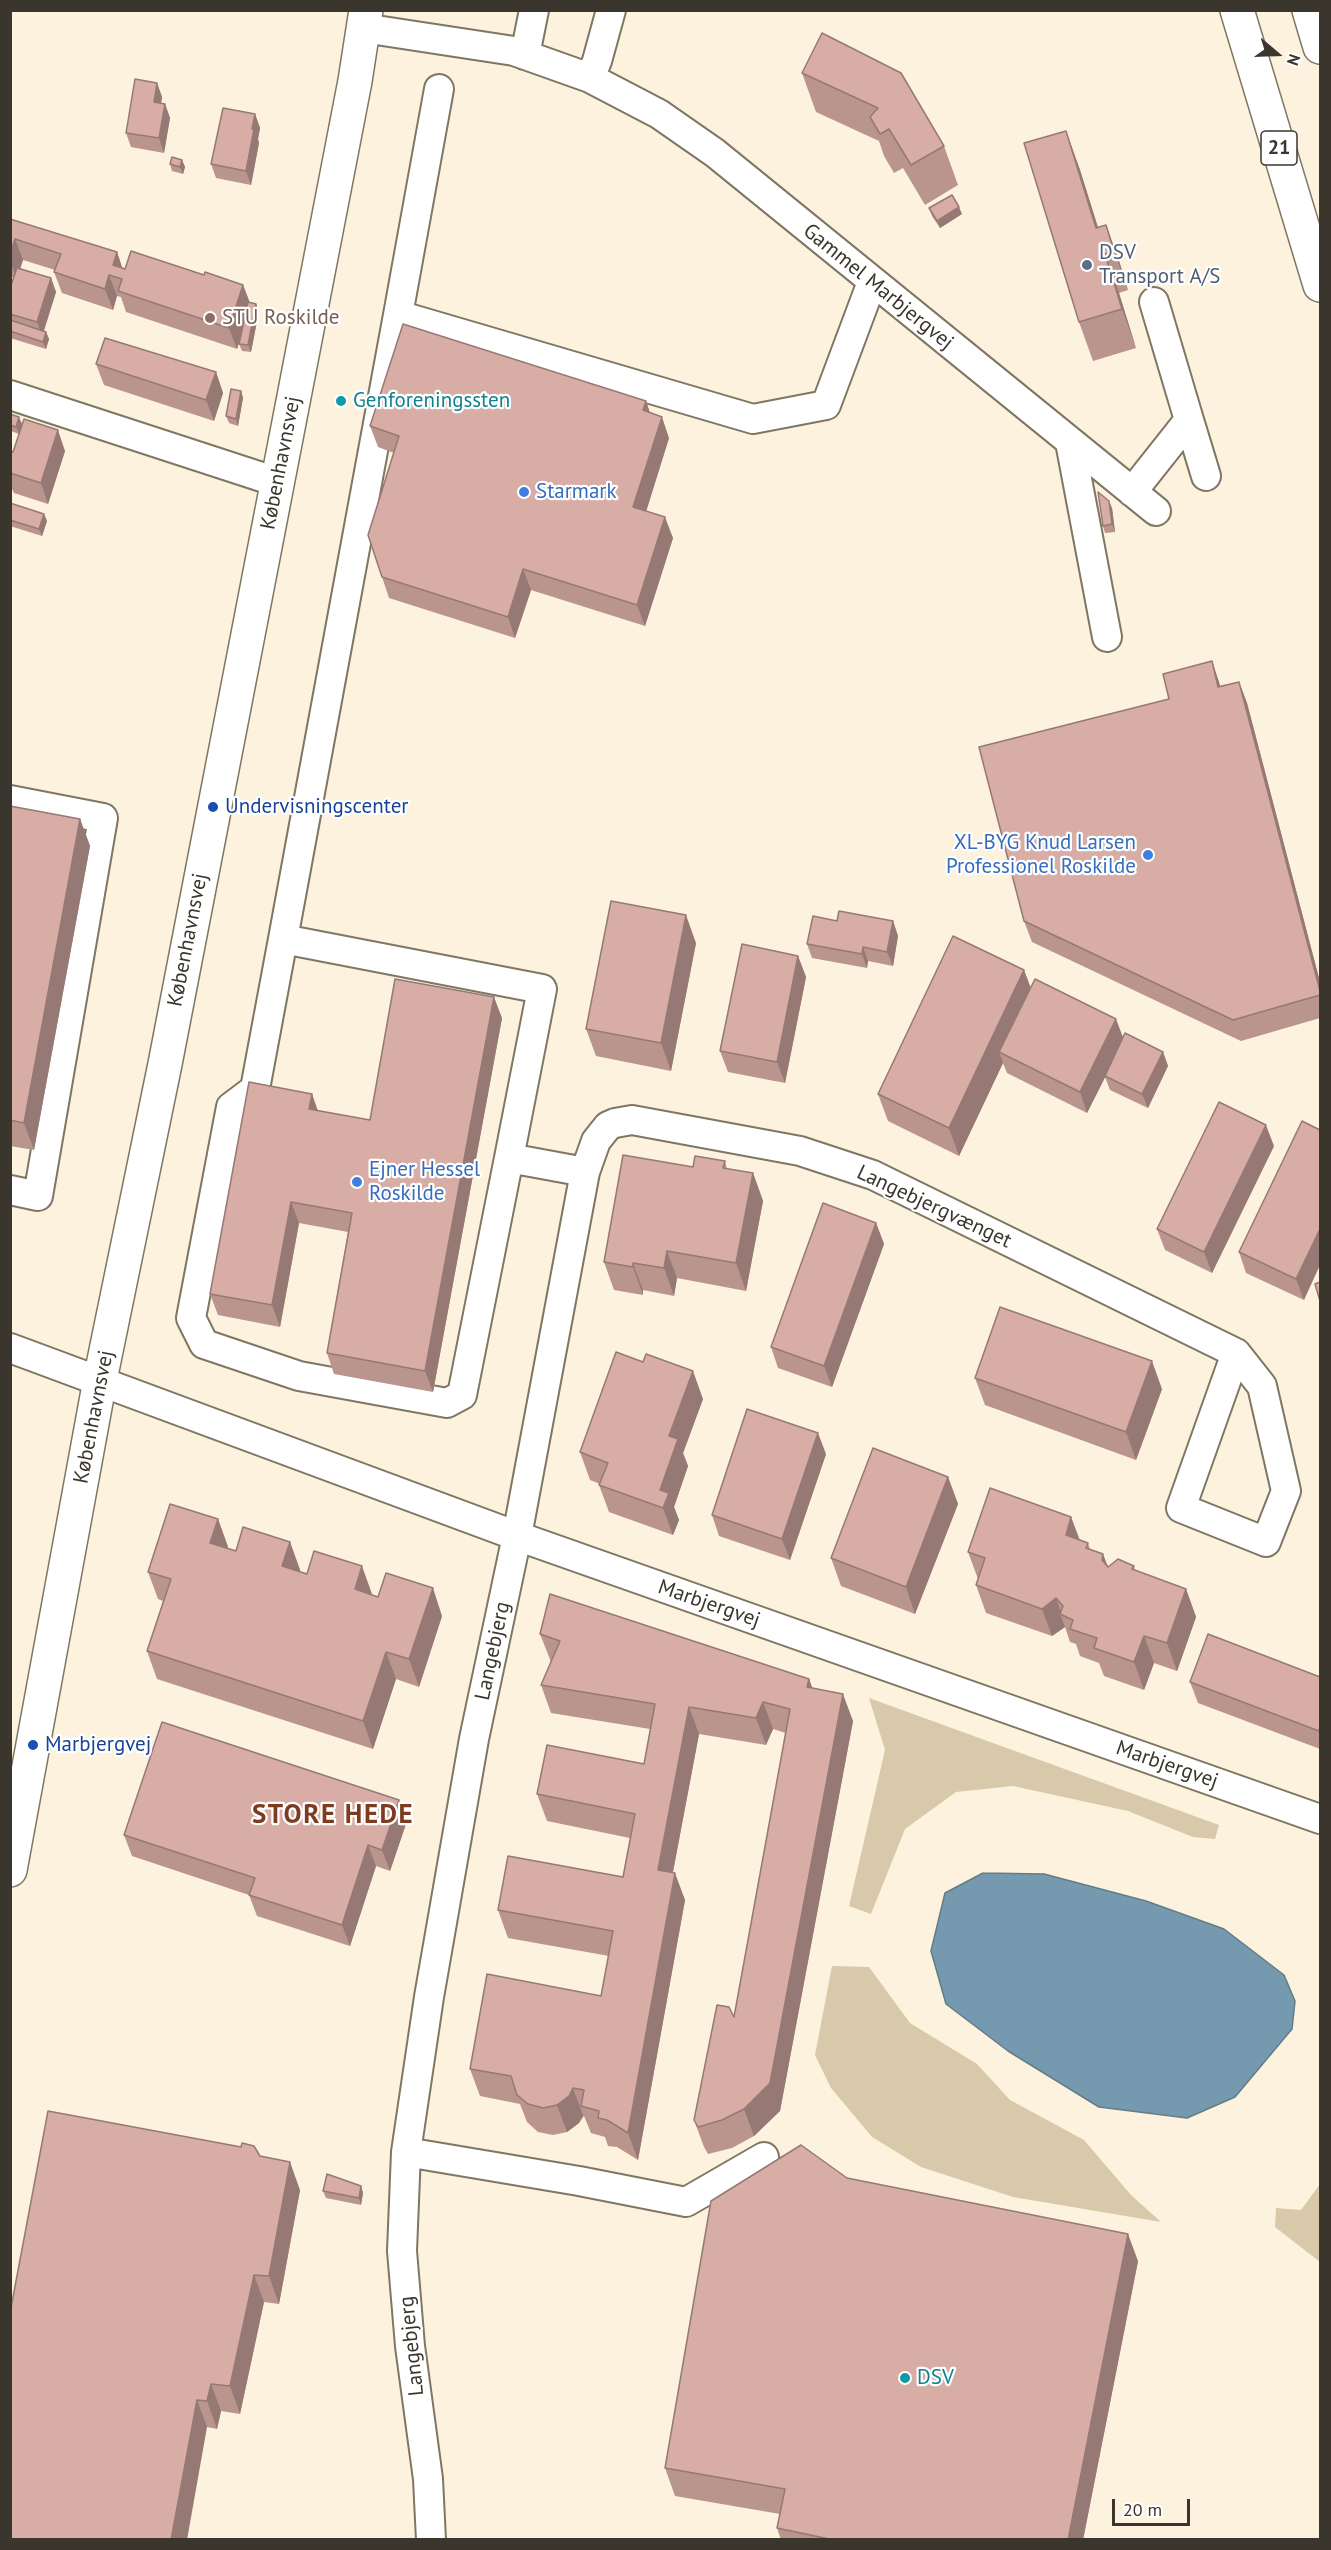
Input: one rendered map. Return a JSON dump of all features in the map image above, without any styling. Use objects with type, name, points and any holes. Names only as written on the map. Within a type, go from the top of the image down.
[{"type":"main road","name":"21","points":[[1237,10],[1320,285]]},
{"type":"main road","points":[[1309,10],[1320,47]]},
{"type":"main road","name":"Københavnsvej","points":[[10,1869],[100,1380],[165,1064],[355,81],[365,19]]},
{"type":"street","points":[[525,55],[534,10]]},
{"type":"street","points":[[590,78],[611,10]]},
{"type":"street","name":"Gammel Marbjergvej","points":[[365,19],[525,55],[590,78],[659,114],[688,133],[1156,512]]},
{"type":"street","points":[[283,939],[542,989],[462,1395],[447,1403],[298,1376],[204,1344],[191,1318],[231,1107],[255,1089],[439,89]]},
{"type":"street","points":[[398,315],[753,419],[826,405],[872,282]]},
{"type":"street","points":[[1154,302],[1206,476]]},
{"type":"street","points":[[10,395],[277,482]]},
{"type":"street","points":[[1132,492],[1189,420]]},
{"type":"street","points":[[1070,442],[1107,637]]},
{"type":"street","points":[[10,800],[103,818],[38,1196],[10,1190]]},
{"type":"street","name":"Langebjergvænget","points":[[588,1162],[596,1141],[608,1126],[615,1122],[632,1120],[800,1151],[873,1174],[1236,1353],[1262,1386],[1286,1491],[1266,1542],[1181,1508],[1236,1353]]},
{"type":"street","points":[[509,1158],[588,1162]]},
{"type":"street","name":"Langebjerg","points":[[431,2540],[428,2479],[410,2346],[402,2251],[406,2152],[429,1997],[474,1739],[518,1536],[588,1162]]},
{"type":"street","name":"Marbjergvej","points":[[10,1348],[518,1536],[1320,1819]]},
{"type":"street","points":[[406,2152],[579,2181],[686,2202],[764,2157]]},
{"type":"shaded area","points":[[869,1698],[1219,1825],[1215,1839],[1193,1837],[1128,1811],[1013,1786],[956,1792],[905,1829],[871,1914],[849,1906],[885,1750]]},
{"type":"shaded area","points":[[832,1966],[869,1967],[910,2023],[977,2064],[1010,2100],[1084,2140],[1131,2195],[1161,2222],[1013,2197],[921,2167],[872,2137],[831,2088],[815,2055]]},
{"type":"shaded area","points":[[1320,2184],[1320,2262],[1275,2227],[1276,2208],[1301,2210]]},
{"type":"water","points":[[983,1873],[1044,1874],[1146,1901],[1224,1929],[1284,1975],[1295,2001],[1292,2029],[1235,2097],[1187,2118],[1099,2107],[1008,2051],[946,2004],[931,1951],[945,1893]]},
{"type":"building","points":[[822,33],[901,73],[944,146],[911,165],[889,129],[880,134],[870,117],[878,108],[802,73]]},
{"type":"building","points":[[135,79],[157,83],[154,102],[165,104],[159,138],[126,133]]},
{"type":"building","points":[[223,108],[255,114],[246,171],[211,164]]},
{"type":"building","name":"DSV Transport A/S","points":[[1066,131],[1096,228],[1106,225],[1114,251],[1105,254],[1122,309],[1079,322],[1024,143]]},
{"type":"building","points":[[172,157],[182,160],[180,167],[170,164]]},
{"type":"building","points":[[952,195],[959,207],[937,221],[929,208]]},
{"type":"building","points":[[10,219],[117,252],[113,265],[125,269],[131,251],[243,285],[229,328],[118,291],[122,279],[109,275],[105,289],[54,272],[61,254],[15,239],[10,253]]},
{"type":"building","points":[[17,268],[51,278],[37,322],[10,314],[10,288]]},
{"type":"building","points":[[248,302],[256,304],[248,345],[239,344]]},
{"type":"building","points":[[10,320],[46,332],[43,342],[10,331]]},
{"type":"building","name":"Starmark","points":[[403,324],[646,401],[643,410],[662,417],[633,507],[665,517],[637,605],[523,569],[508,617],[382,577],[368,535],[399,436],[370,426]]},
{"type":"building","points":[[105,338],[216,372],[206,400],[96,364]]},
{"type":"building","points":[[231,389],[241,391],[236,419],[226,416]]},
{"type":"building","points":[[10,414],[19,417],[16,427],[10,425]]},
{"type":"building","points":[[24,419],[58,430],[41,483],[10,473],[10,451],[13,452]]},
{"type":"building","points":[[1098,492],[1109,501],[1112,524],[1103,526]]},
{"type":"building","points":[[10,503],[44,514],[39,529],[10,520]]},
{"type":"building","name":"XL-BYG Knud Larsen Professionel Roskilde","points":[[1212,661],[1218,687],[1239,682],[1320,991],[1320,995],[1233,1020],[1024,921],[979,747],[1169,699],[1163,674]]},
{"type":"building","points":[[10,806],[80,819],[24,1123],[10,1120]]},
{"type":"building","points":[[611,901],[686,915],[661,1043],[586,1029]]},
{"type":"building","points":[[839,911],[893,921],[887,952],[863,947],[862,954],[807,944],[813,916],[837,921]]},
{"type":"building","points":[[953,936],[1024,970],[949,1128],[878,1094]]},
{"type":"building","points":[[742,944],[798,956],[777,1062],[720,1051]]},
{"type":"building","name":"Ejner Hessel Roskilde","points":[[395,979],[494,997],[425,1371],[327,1353],[352,1213],[291,1202],[272,1305],[210,1294],[249,1082],[312,1094],[309,1109],[370,1120]]},
{"type":"building","points":[[1035,979],[1116,1019],[1080,1092],[999,1052]]},
{"type":"building","points":[[1125,1033],[1163,1052],[1142,1094],[1105,1076]]},
{"type":"building","points":[[1219,1102],[1266,1125],[1204,1252],[1157,1229]]},
{"type":"building","points":[[1302,1121],[1320,1130],[1320,1229],[1296,1279],[1239,1252]]},
{"type":"building","points":[[623,1155],[693,1167],[695,1156],[725,1161],[723,1168],[753,1173],[736,1263],[667,1251],[664,1268],[633,1263],[633,1267],[604,1262]]},
{"type":"building","points":[[823,1203],[876,1223],[824,1366],[771,1347]]},
{"type":"building","points":[[1320,1282],[1320,1301],[1315,1284]]},
{"type":"building","points":[[1000,1307],[1152,1361],[1126,1432],[975,1378]]},
{"type":"building","points":[[616,1352],[643,1362],[646,1354],[693,1371],[669,1436],[678,1439],[660,1490],[669,1493],[663,1508],[599,1485],[608,1463],[580,1452]]},
{"type":"building","points":[[747,1409],[818,1433],[782,1539],[712,1515]]},
{"type":"building","points":[[873,1448],[948,1477],[906,1587],[831,1558]]},
{"type":"building","points":[[990,1488],[1071,1517],[1066,1535],[1088,1543],[1086,1548],[1103,1554],[1102,1560],[1108,1567],[1118,1559],[1134,1566],[1132,1569],[1186,1589],[1167,1643],[1144,1636],[1134,1662],[1094,1648],[1097,1638],[1070,1629],[1073,1620],[1060,1614],[1063,1606],[1056,1598],[1042,1609],[976,1585],[985,1558],[968,1552]]},
{"type":"building","points":[[170,1504],[218,1519],[210,1543],[236,1551],[243,1527],[290,1542],[282,1566],[307,1574],[314,1551],[362,1566],[355,1589],[378,1597],[386,1573],[433,1588],[409,1659],[386,1652],[363,1721],[147,1651],[171,1579],[148,1572]]},
{"type":"building","points":[[550,1594],[809,1679],[807,1687],[843,1694],[770,2083],[744,2109],[722,2120],[698,2127],[694,2120],[717,2005],[729,2007],[734,2017],[790,1709],[763,1702],[756,1718],[689,1707],[658,1870],[675,1873],[628,2133],[607,2120],[598,2118],[599,2111],[581,2106],[584,2090],[573,2088],[569,2096],[557,2105],[543,2108],[528,2104],[517,2095],[511,2076],[470,2069],[487,1974],[601,1996],[613,1931],[498,1910],[508,1856],[623,1877],[635,1814],[537,1794],[547,1745],[644,1764],[655,1704],[541,1685],[560,1641],[540,1634]]},
{"type":"building","points":[[1208,1634],[1320,1677],[1319,1731],[1190,1682]]},
{"type":"building","points":[[162,1722],[399,1800],[382,1850],[368,1845],[342,1925],[249,1895],[255,1878],[124,1835]]},
{"type":"building","points":[[48,2111],[241,2147],[242,2143],[254,2146],[260,2156],[290,2162],[269,2276],[254,2275],[230,2386],[211,2384],[207,2401],[197,2400],[171,2540],[10,2540],[10,2313]]},
{"type":"building","name":"DSV","points":[[801,2145],[847,2178],[1128,2234],[1068,2540],[834,2540],[777,2528],[785,2489],[665,2468],[711,2201]]},
{"type":"building","points":[[327,2174],[361,2186],[359,2198],[323,2191]]},
{"type":"place","name":"DSV Transport A/S","points":[[1087,265]]},
{"type":"place","name":"STU Roskilde","points":[[210,318]]},
{"type":"place","name":"Genforeningssten","points":[[341,401]]},
{"type":"place","name":"Starmark","points":[[524,492]]},
{"type":"place","name":"Undervisningscenter","points":[[213,807]]},
{"type":"place","name":"XL-BYG Knud Larsen Professionel Roskilde","points":[[1148,855]]},
{"type":"place","name":"Ejner Hessel Roskilde","points":[[357,1182]]},
{"type":"place","name":"Marbjergvej","points":[[33,1745]]},
{"type":"place","name":"DSV","points":[[905,2378]]},
{"type":"district","name":"STORE HEDE","points":[[333,1815]]}]
